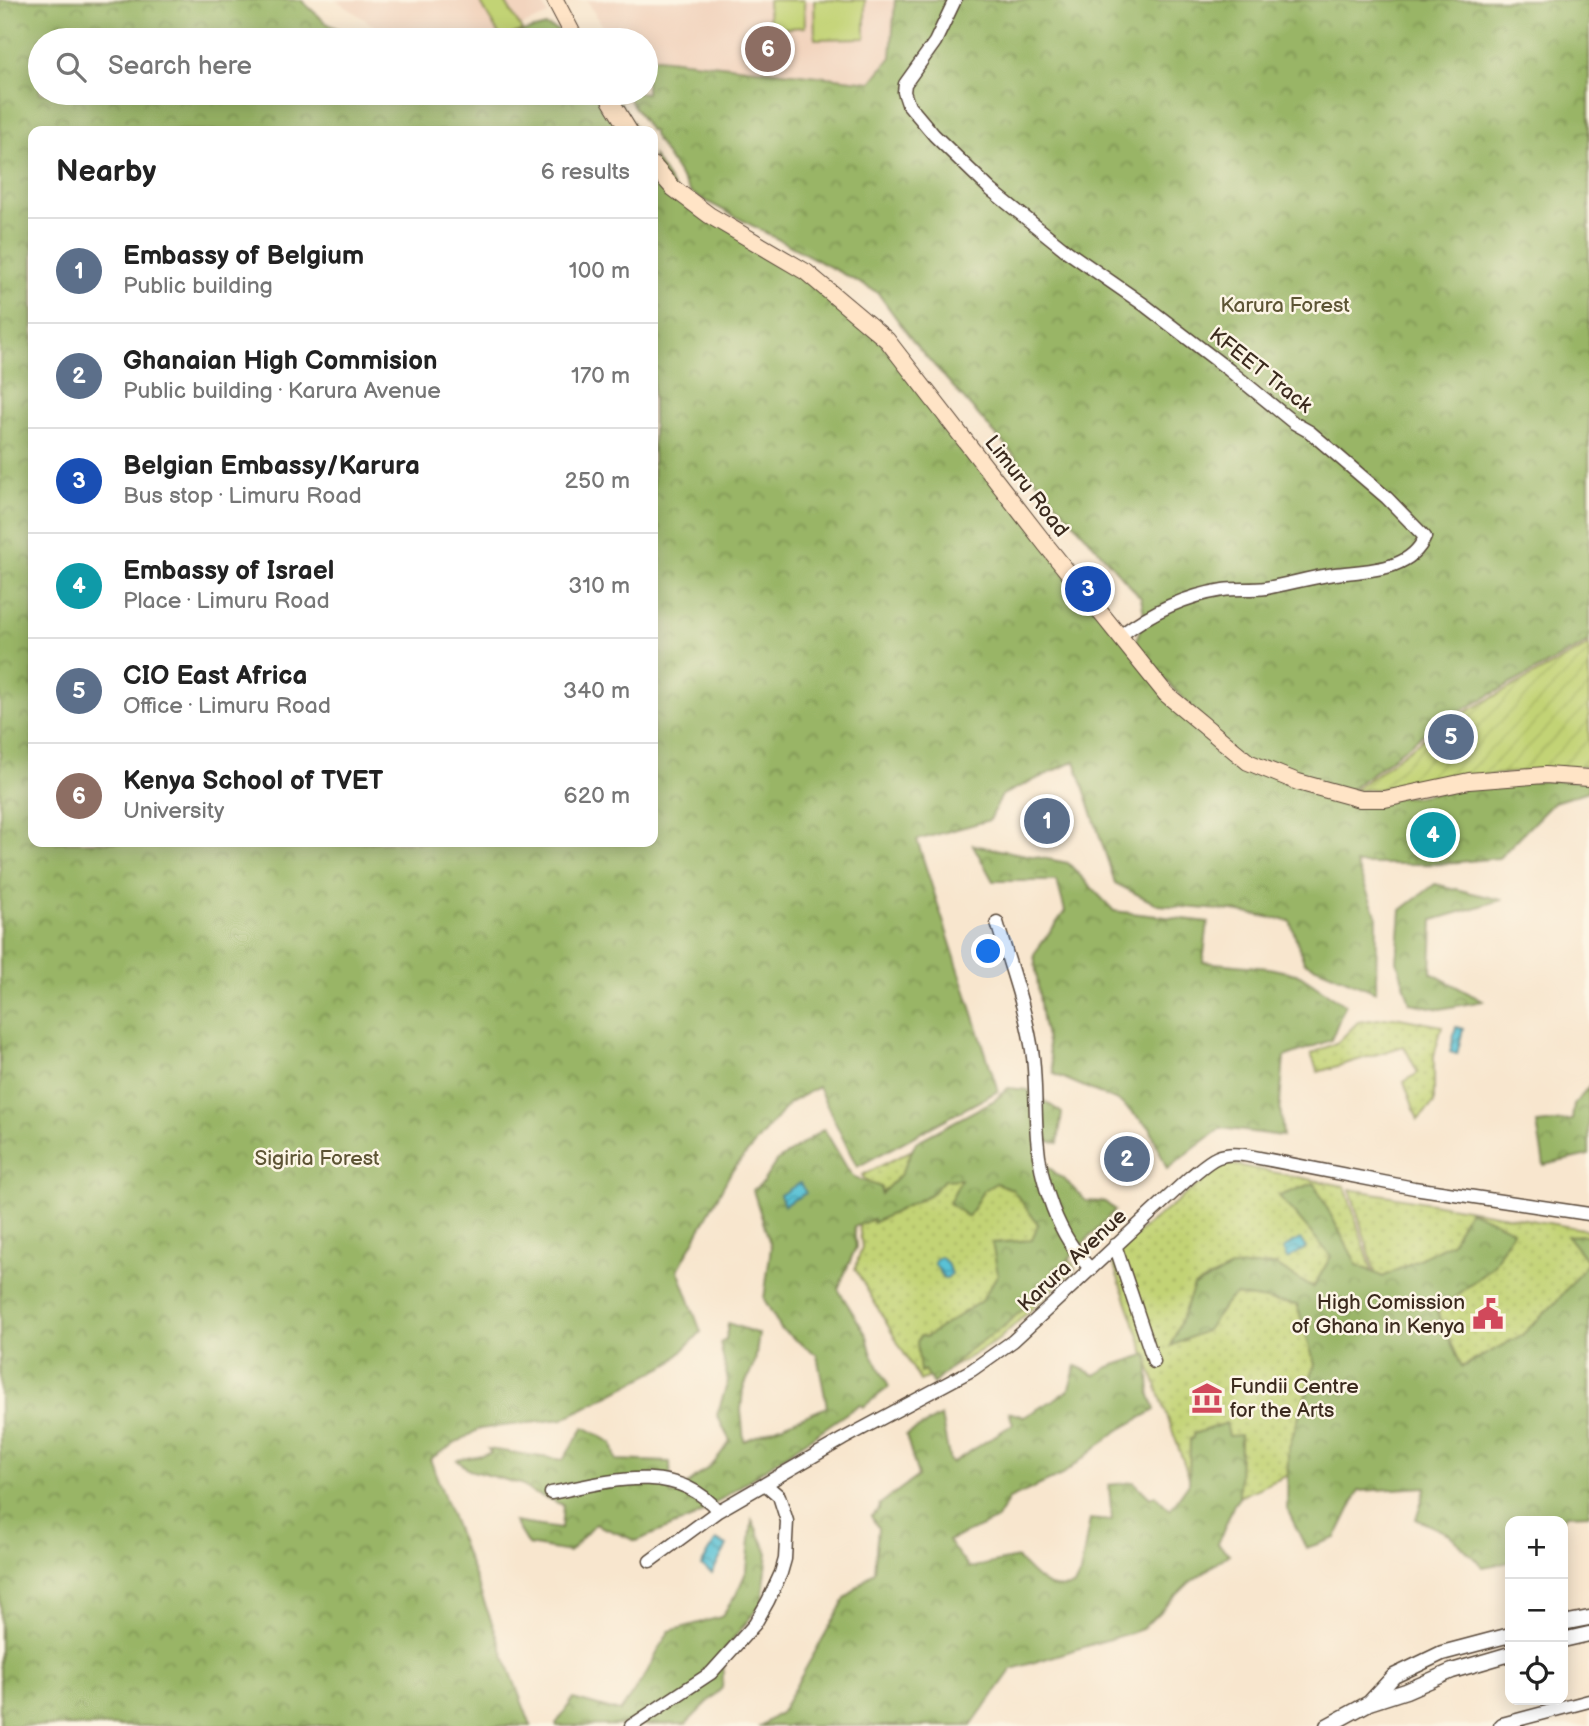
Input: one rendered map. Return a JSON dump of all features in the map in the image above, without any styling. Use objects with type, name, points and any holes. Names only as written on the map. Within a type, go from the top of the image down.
[{"type":"main road","points":[[555,0],[570,28]]},
{"type":"main road","points":[[561,0],[576,28]]},
{"type":"main road","points":[[613,105],[626,126]]},
{"type":"main road","name":"Limuru Road","points":[[658,171],[673,188],[709,215],[806,271],[887,340],[1166,694],[1248,762],[1323,790],[1360,799],[1385,799],[1469,781],[1545,775],[1589,778]]},
{"type":"street","name":"KFEET Track","points":[[955,0],[935,42],[905,84],[904,92],[908,104],[933,135],[990,190],[1143,304],[1256,394],[1310,432],[1387,498],[1425,537],[1410,555],[1390,567],[1264,588],[1224,590],[1157,610],[1121,635]]},
{"type":"street","points":[[997,922],[1030,1044],[1040,1166],[1058,1218],[1078,1256],[1091,1269]]},
{"type":"street","name":"Karura Avenue","points":[[650,1560],[723,1509],[765,1484],[972,1370],[1013,1341],[1189,1178],[1213,1159],[1229,1153],[1414,1188],[1589,1214]]},
{"type":"street","points":[[1115,1245],[1154,1362]]},
{"type":"street","points":[[551,1493],[611,1481],[655,1478],[676,1481],[723,1509]]},
{"type":"street","points":[[631,1726],[710,1673],[755,1624],[768,1601],[785,1559],[786,1521],[779,1496],[765,1484]]},
{"type":"street","points":[[1568,1622],[1589,1618]]},
{"type":"street","points":[[1568,1639],[1589,1634]]},
{"type":"street","points":[[1369,1703],[1394,1676],[1443,1653],[1505,1636]]},
{"type":"street","points":[[1327,1726],[1369,1703],[1452,1671],[1505,1655]]},
{"type":"street","points":[[1500,1726],[1589,1701]]},
{"type":"shaded area","points":[[336,0],[540,0],[548,15],[516,28],[377,28]]},
{"type":"shaded area","points":[[587,0],[895,0],[891,57],[871,82],[658,58],[658,28],[604,28]]},
{"type":"green space","name":"Sigiria Forest","points":[[0,0],[301,0],[326,23],[336,28],[28,28],[28,105],[621,105],[634,126],[28,126],[28,847],[658,847],[658,164],[679,196],[851,306],[1184,707],[1204,721],[1135,647],[1144,613],[1141,598],[916,345],[877,292],[691,193],[658,143],[658,126],[647,126],[633,105],[658,105],[658,58],[871,82],[891,57],[895,0],[1589,0],[1589,642],[1438,723],[1347,792],[1327,794],[1414,797],[1490,782],[1589,780],[1589,791],[1554,802],[1499,858],[1438,864],[1356,864],[1377,917],[1376,992],[1304,962],[1290,921],[1233,911],[1158,905],[1115,883],[1075,761],[1002,795],[990,820],[917,840],[998,1091],[857,1167],[818,1087],[789,1103],[731,1172],[678,1270],[701,1332],[671,1363],[563,1419],[479,1429],[430,1459],[531,1726],[0,1726]]},
{"type":"green space","points":[[479,0],[504,0],[521,28],[495,28]]},
{"type":"green space","points":[[768,0],[804,0],[805,27],[769,29]]},
{"type":"green space","points":[[814,0],[865,0],[865,38],[815,39]]},
{"type":"green space","points":[[1589,645],[1589,766],[1353,791],[1440,726]]},
{"type":"green space","points":[[973,845],[1068,863],[1114,911],[1208,922],[1203,962],[1269,968],[1300,975],[1345,1005],[1331,1040],[1284,1057],[1280,1103],[1283,1136],[1221,1128],[1167,1169],[1150,1128],[1120,1102],[1054,1074],[1042,1019],[1034,954],[1065,911],[1057,881],[993,881]]},
{"type":"green space","points":[[1435,884],[1501,900],[1433,920],[1431,973],[1483,1001],[1440,1009],[1410,1003],[1397,961],[1401,910]]},
{"type":"green space","points":[[1394,1017],[1442,1026],[1434,1056],[1434,1103],[1418,1120],[1404,1082],[1418,1073],[1404,1046],[1318,1072],[1311,1054],[1338,1042],[1358,1022]]},
{"type":"green space","points":[[1589,1086],[1589,1155],[1544,1165],[1537,1124],[1572,1120],[1574,1105]]},
{"type":"green space","points":[[1008,1088],[1028,1090],[1062,1113],[1058,1143],[1047,1141],[1042,1161],[1086,1201],[1105,1202],[1115,1210],[1065,1263],[1052,1283],[1003,1327],[969,1350],[933,1384],[924,1370],[920,1372],[917,1342],[920,1336],[926,1337],[981,1301],[998,1274],[992,1243],[1032,1240],[1038,1224],[1012,1189],[996,1183],[983,1191],[968,1217],[949,1203],[961,1179],[944,1180],[931,1194],[873,1223],[873,1219],[854,1227],[856,1247],[838,1289],[867,1336],[871,1352],[889,1387],[863,1407],[860,1404],[695,1517],[636,1541],[595,1524],[569,1552],[528,1545],[514,1522],[561,1529],[563,1505],[531,1492],[521,1484],[469,1470],[457,1460],[491,1453],[488,1449],[563,1460],[584,1427],[612,1443],[616,1460],[670,1462],[671,1495],[674,1495],[714,1463],[730,1441],[717,1415],[728,1381],[720,1343],[726,1340],[728,1323],[759,1334],[755,1362],[743,1389],[741,1410],[744,1441],[827,1407],[817,1355],[781,1329],[764,1299],[771,1247],[753,1190],[763,1182],[776,1162],[824,1129],[850,1173],[855,1178],[881,1187],[881,1194],[901,1174],[916,1142],[995,1100]]},
{"type":"green space","points":[[1022,1095],[1041,1203],[1075,1269],[998,1340],[958,1364],[920,1381],[855,1269],[862,1247],[858,1218],[871,1187],[862,1175]]},
{"type":"green space","points":[[1225,1163],[1345,1186],[1418,1416],[1350,1189],[1589,1230],[1589,1378],[1419,1420],[1202,1514],[1110,1255]]},
{"type":"green space","points":[[1314,1183],[1357,1265],[1383,1277],[1451,1243],[1469,1210],[1513,1230],[1493,1266],[1437,1312],[1462,1367],[1522,1335],[1557,1301],[1588,1262],[1567,1236],[1589,1235],[1589,1514],[1505,1516],[1505,1563],[1483,1567],[1449,1534],[1416,1519],[1426,1487],[1359,1491],[1336,1538],[1306,1548],[1287,1509],[1288,1451],[1315,1364],[1297,1305],[1235,1295],[1207,1330],[1171,1346],[1194,1286],[1233,1267],[1276,1265],[1313,1288],[1331,1256],[1279,1196]]},
{"type":"green space","points":[[1148,1354],[1150,1395],[1155,1410],[1116,1432],[1062,1475],[1009,1499],[996,1520],[948,1541],[969,1568],[1017,1558],[1042,1582],[1064,1588],[1074,1586],[1080,1574],[1090,1519],[1112,1521],[1109,1485],[1134,1482],[1150,1498],[1155,1495],[1170,1510],[1189,1483],[1190,1439],[1193,1434],[1226,1423],[1229,1436],[1240,1435],[1239,1498],[1218,1544],[1229,1554],[1189,1583],[1142,1629],[1012,1669],[971,1726],[760,1726],[781,1712],[845,1599],[874,1571],[878,1528],[871,1516],[879,1510],[880,1504],[918,1476],[906,1435],[941,1416],[952,1463],[1013,1424],[1009,1412],[1024,1417],[1068,1391],[1076,1366],[1095,1375],[1109,1367]]},
{"type":"green space","points":[[752,1520],[768,1553],[762,1603],[725,1649],[722,1688],[686,1724],[557,1726],[573,1699],[620,1712],[646,1674],[669,1631],[721,1617],[736,1595],[747,1570]]},
{"type":"water","points":[[1456,1027],[1463,1029],[1457,1054],[1450,1052]]},
{"type":"water","points":[[800,1183],[806,1193],[784,1205],[780,1195]]},
{"type":"water","points":[[1300,1239],[1306,1248],[1287,1259],[1283,1249]]},
{"type":"water","points":[[941,1257],[947,1263],[951,1274],[947,1278],[944,1278],[934,1263]]},
{"type":"water","points":[[716,1540],[727,1546],[712,1573],[701,1566]]},
{"type":"place","name":"Kenya School of TVET","points":[[768,49]]},
{"type":"place","name":"Belgian Embassy/Karura","points":[[1088,589]]},
{"type":"place","name":"CIO East Africa","points":[[1451,737]]},
{"type":"place","name":"Embassy of Belgium","points":[[1047,821]]},
{"type":"place","name":"Embassy of Israel","points":[[1433,835]]},
{"type":"place","name":"Ghanaian High Commision","points":[[1127,1159]]},
{"type":"place","name":"High Comission of Ghana in Kenya","points":[[1488,1314]]},
{"type":"place","name":"Fundii Centre for the Arts","points":[[1207,1398]]},
{"type":"park label","name":"Karura Forest","points":[[1285,305]]}]
